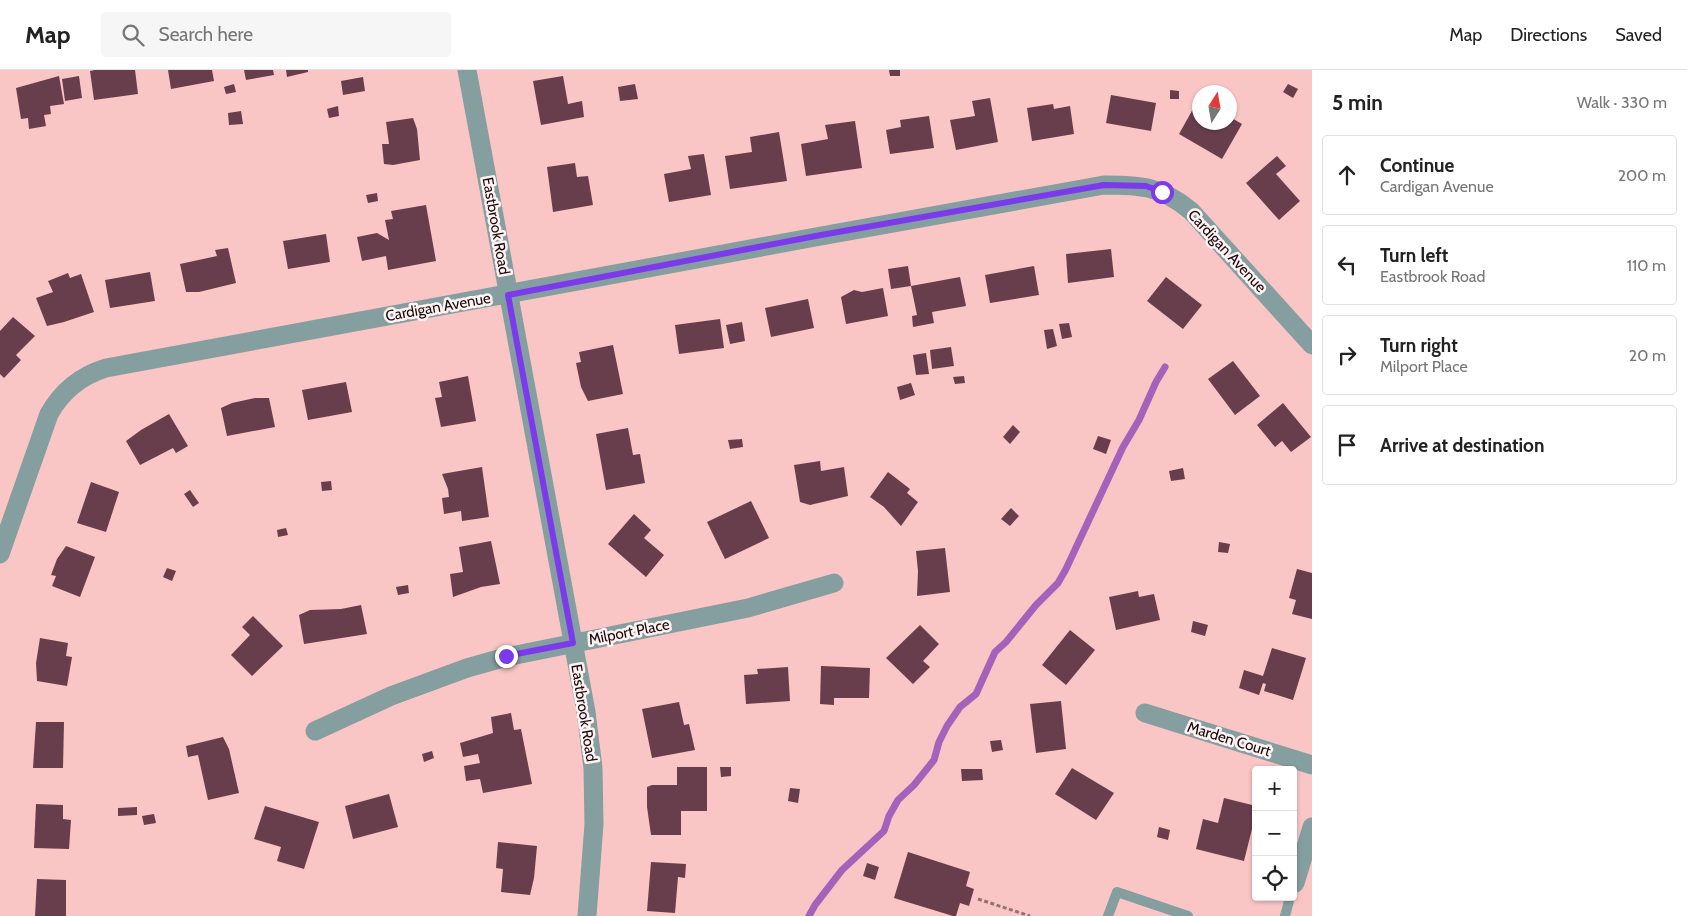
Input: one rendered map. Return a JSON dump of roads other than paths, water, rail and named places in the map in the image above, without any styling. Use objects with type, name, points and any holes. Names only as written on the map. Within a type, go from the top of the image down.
[{"type":"street","name":"Eastbrook Road","points":[[467,70],[586,712],[593,768],[594,824],[587,916]]},
{"type":"street","name":"Cardigan Avenue","points":[[0,554],[49,414],[55,403],[72,385],[94,372],[106,368],[508,295],[850,230],[1104,185],[1146,186],[1177,199],[1191,211],[1312,345]]},
{"type":"street","name":"Milport Place","points":[[315,731],[391,696],[506,656],[748,608],[834,583]]},
{"type":"street","name":"Marden Court","points":[[1145,713],[1312,765]]},
{"type":"street","points":[[1297,876],[1312,827]]},
{"type":"lane","points":[[1108,916],[1117,892],[1188,916]]},
{"type":"lane","points":[[1285,916],[1289,901]]},
{"type":"waterway","points":[[809,916],[815,905],[842,870],[884,831],[889,816],[898,800],[914,785],[934,760],[939,742],[947,726],[960,707],[976,694],[995,652],[1058,583],[1123,447],[1139,420],[1165,367]]}]
